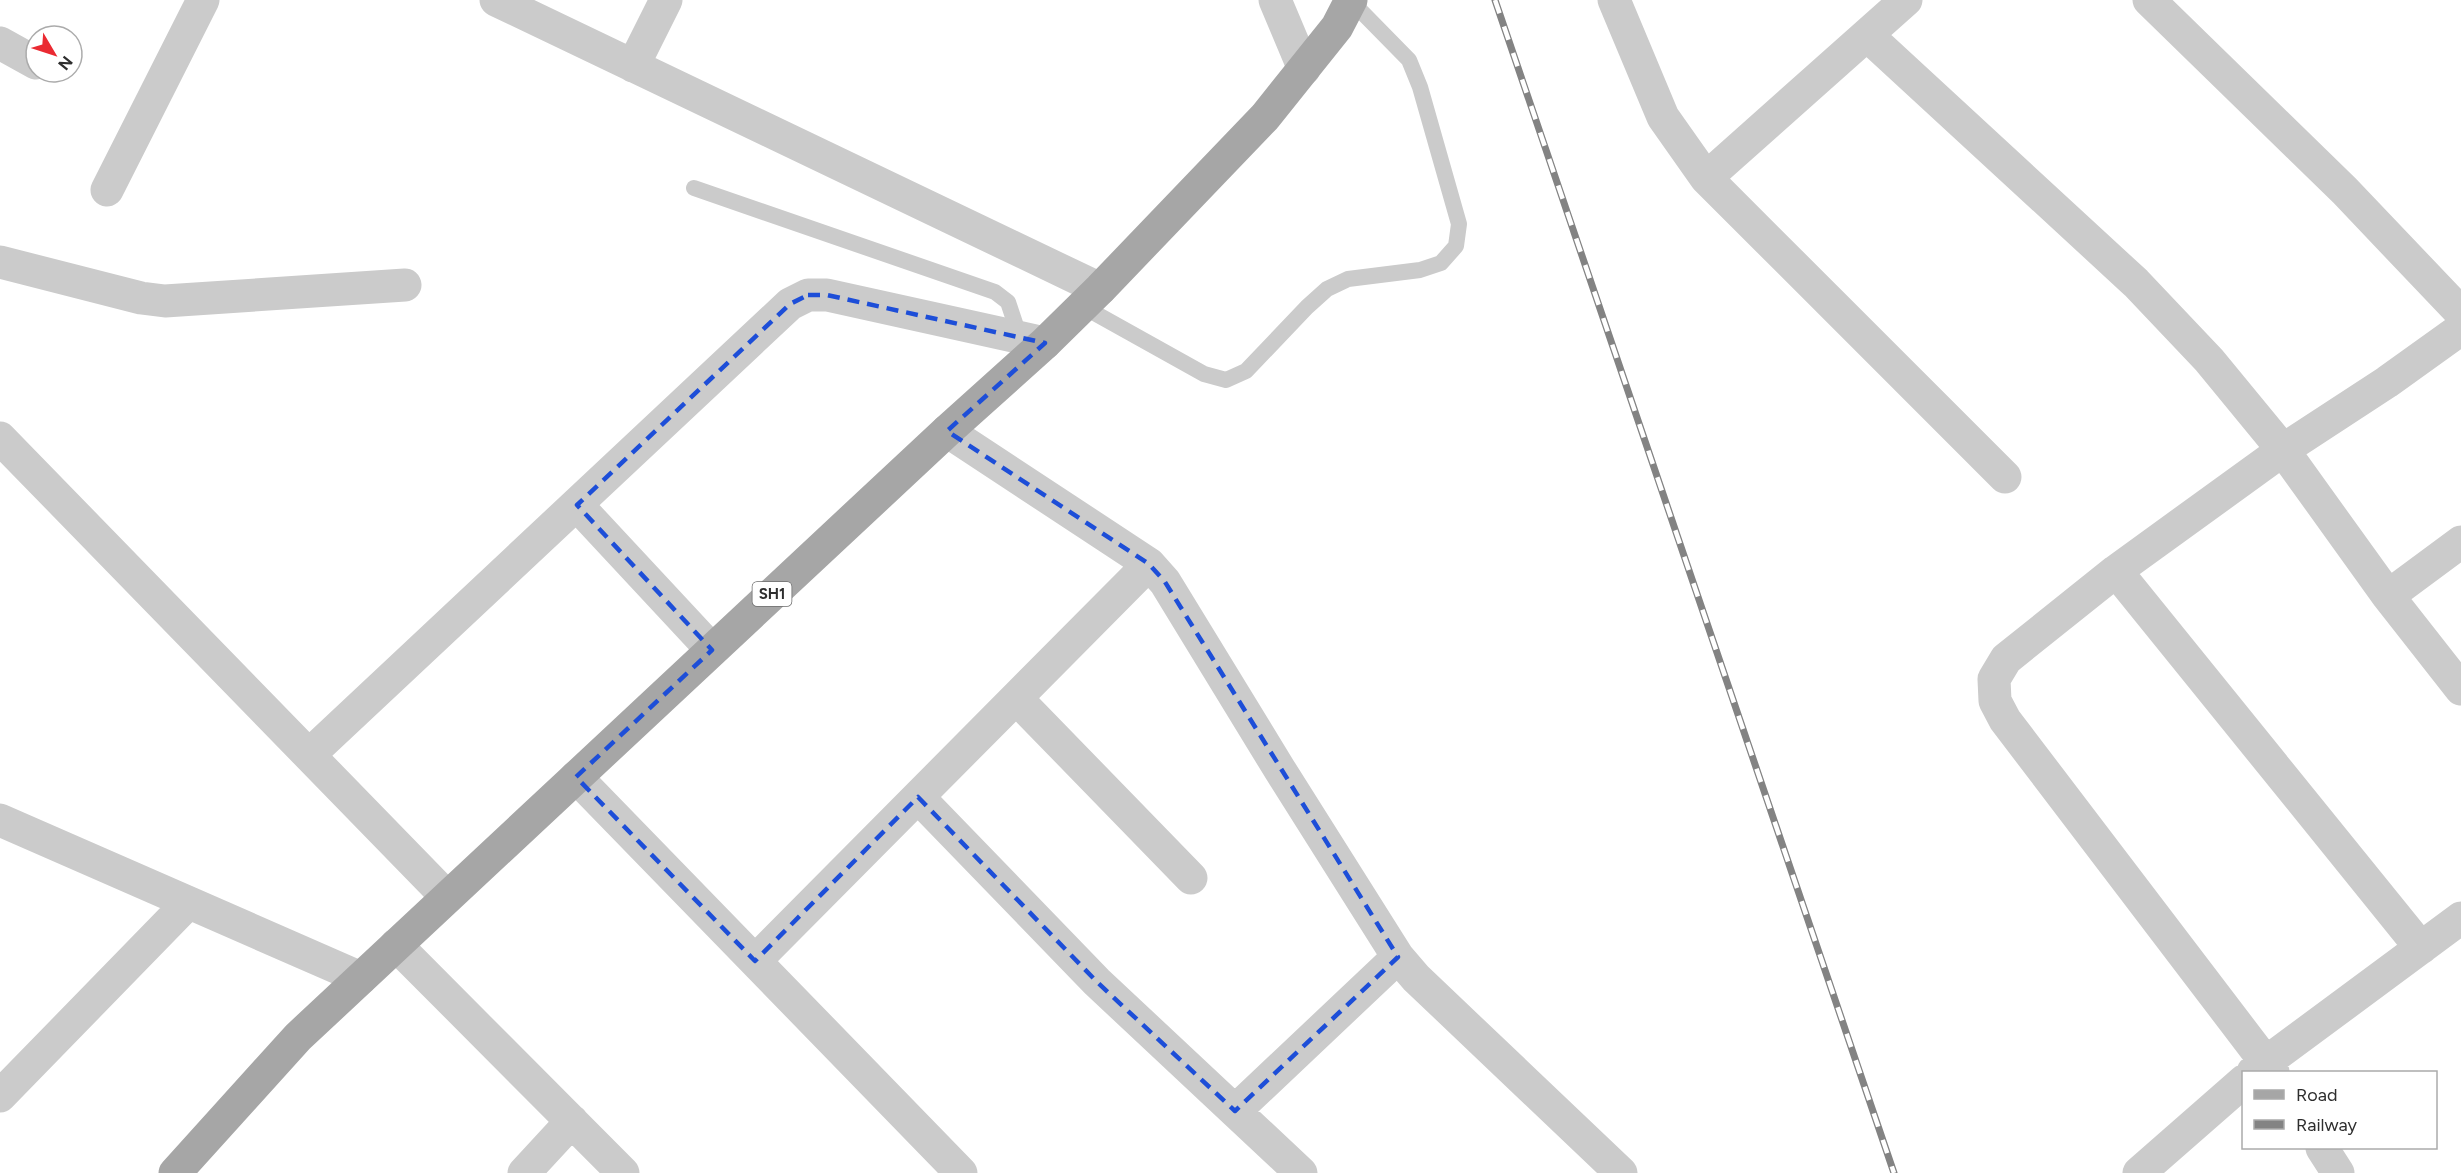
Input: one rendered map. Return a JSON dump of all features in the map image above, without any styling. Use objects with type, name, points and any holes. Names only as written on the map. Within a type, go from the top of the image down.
[{"type":"main road","name":"SH1","points":[[175,1173],[298,1037],[947,432],[1032,340],[1091,298],[1265,117],[1337,27],[1351,0]]},
{"type":"street","points":[[107,190],[203,0]]},
{"type":"street","points":[[496,0],[633,66],[1091,298]]},
{"type":"street","points":[[633,66],[666,0]]},
{"type":"street","points":[[1275,0],[1304,69]]},
{"type":"street","points":[[1614,0],[1663,117],[1706,178],[2005,477]]},
{"type":"street","points":[[1706,178],[1906,0]]},
{"type":"street","points":[[2149,0],[2344,190],[2461,313]]},
{"type":"street","points":[[1868,36],[2136,283],[2209,360],[2283,450],[2388,596],[2461,690]]},
{"type":"street","points":[[0,44],[24,57]]},
{"type":"street","points":[[0,262],[141,298],[165,301],[405,285]]},
{"type":"street","points":[[309,755],[790,304],[808,295],[827,295],[1032,340]]},
{"type":"street","points":[[2258,1071],[2005,720],[1995,701],[1994,679],[2006,659],[2116,571],[2283,450],[2387,382],[2461,329]]},
{"type":"street","points":[[947,432],[1149,564],[1165,582],[1280,771],[1398,957],[1416,978],[1621,1173]]},
{"type":"street","points":[[0,438],[447,897]]},
{"type":"street","points":[[577,505],[712,650]]},
{"type":"street","points":[[2388,596],[2461,542]]},
{"type":"street","points":[[755,961],[1149,564]]},
{"type":"street","points":[[2116,571],[2421,948]]},
{"type":"street","points":[[1016,698],[1191,878]]},
{"type":"street","points":[[576,777],[961,1173]]},
{"type":"street","points":[[918,797],[1097,982],[1301,1173]]},
{"type":"street","points":[[5,830],[188,903],[361,978]]},
{"type":"street","points":[[0,1096],[188,903]]},
{"type":"street","points":[[2260,1071],[2461,918]]},
{"type":"street","points":[[396,945],[623,1173]]},
{"type":"street","points":[[1235,1111],[1398,957]]},
{"type":"street","points":[[2139,1173],[2242,1086]]},
{"type":"street","points":[[525,1173],[572,1121]]},
{"type":"street","points":[[2323,1149],[2338,1173]]},
{"type":"lane","points":[[1091,298],[1204,374],[1226,380],[1246,371],[1306,307],[1327,289],[1348,279],[1420,270],[1441,264],[1456,246],[1459,224],[1420,87],[1409,60],[1351,0]]},
{"type":"lane","points":[[694,188],[994,292],[1008,302],[1032,340]]},
{"type":"highlighted area","points":[[808,295],[827,295],[1045,343],[947,431],[1149,564],[1165,582],[1398,957],[1235,1111],[1097,982],[918,797],[755,961],[576,777],[712,650],[577,505],[790,304]]},
{"type":"railway","points":[[1495,0],[1894,1173]]}]
